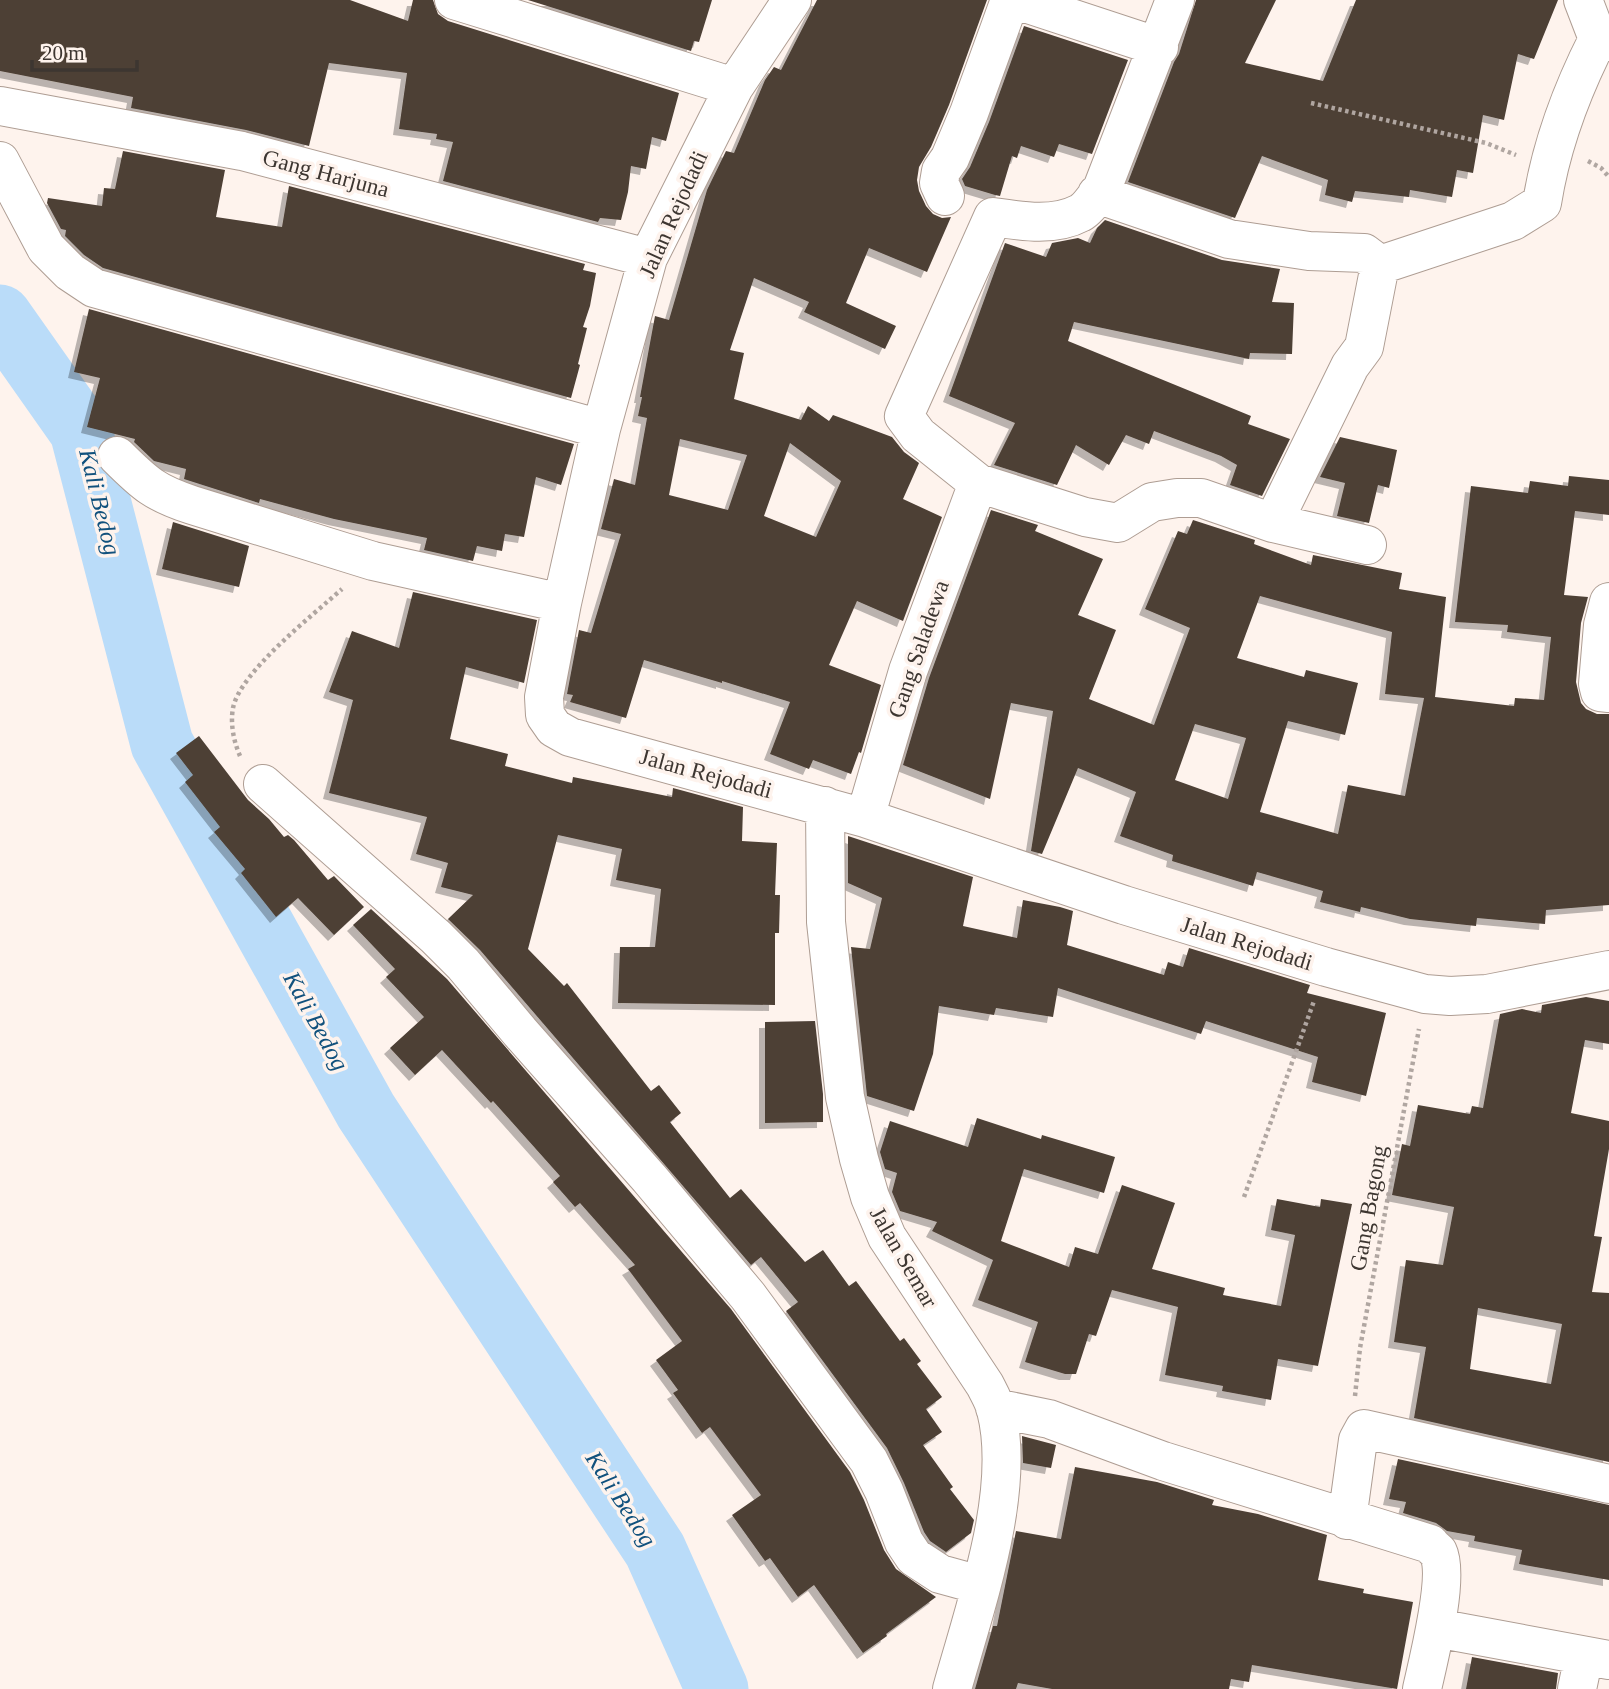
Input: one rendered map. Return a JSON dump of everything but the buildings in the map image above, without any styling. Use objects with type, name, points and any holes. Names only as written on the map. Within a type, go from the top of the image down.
[{"type":"street","points":[[454,0],[734,87]]},
{"type":"street","name":"Jalan Rejodadi","points":[[792,0],[734,87],[648,258],[601,429],[562,603],[544,696],[545,715],[554,727],[570,737],[865,818],[1124,905],[1326,967],[1426,994],[1487,994],[1609,970]]},
{"type":"street","points":[[945,196],[939,183],[941,171],[950,158],[969,113],[1010,0]]},
{"type":"street","points":[[1016,0],[1159,47]]},
{"type":"street","points":[[1175,0],[1102,188],[1081,212],[1059,218],[1032,223],[993,217],[904,416],[918,435],[978,483],[1085,517],[1118,523],[1152,502],[1201,498],[1273,523],[1367,545]]},
{"type":"street","points":[[1380,265],[1513,221],[1542,203],[1548,167],[1582,70],[1604,40],[1583,0]]},
{"type":"street","name":"Gang Harjuna","points":[[0,106],[243,151],[648,258]]},
{"type":"street","points":[[0,161],[46,248],[70,272],[94,288],[601,429]]},
{"type":"street","points":[[1097,194],[1229,239],[1309,251],[1364,253],[1380,265]]},
{"type":"street","points":[[1273,523],[1350,366],[1364,346],[1380,265]]},
{"type":"street","points":[[117,456],[147,486],[163,495],[373,561],[562,603]]},
{"type":"street","name":"Gang Saladewa","points":[[865,818],[908,671],[978,483]]},
{"type":"street","points":[[1609,602],[1598,684],[1600,692],[1609,693]]},
{"type":"street","points":[[263,784],[463,964],[666,1197],[748,1296],[869,1461],[904,1542],[914,1557],[940,1574],[980,1585]]},
{"type":"street","name":"Jalan Semar","points":[[825,806],[825,922],[845,1097],[870,1198],[887,1237],[985,1385],[995,1408],[1002,1460],[992,1534],[952,1689]]},
{"type":"street","points":[[995,1408],[1049,1419],[1163,1461],[1430,1545],[1438,1552],[1441,1570],[1436,1628],[1422,1689]]},
{"type":"street","points":[[1347,1520],[1358,1440],[1364,1429],[1609,1484]]},
{"type":"street","points":[[1436,1628],[1590,1668]]},
{"type":"path","points":[[1311,103],[1486,143],[1548,167]]},
{"type":"path","points":[[263,784],[242,760],[234,742],[233,709],[240,690],[272,653],[373,561]]},
{"type":"path","points":[[1244,1197],[1326,967]]},
{"type":"path","name":"Gang Bagong","points":[[1364,1429],[1356,1411],[1354,1394],[1360,1348],[1426,994]]},
{"type":"waterway","name":"Kali Bedog","points":[[0,316],[81,431],[162,744],[366,1111],[655,1550],[717,1689]]}]
